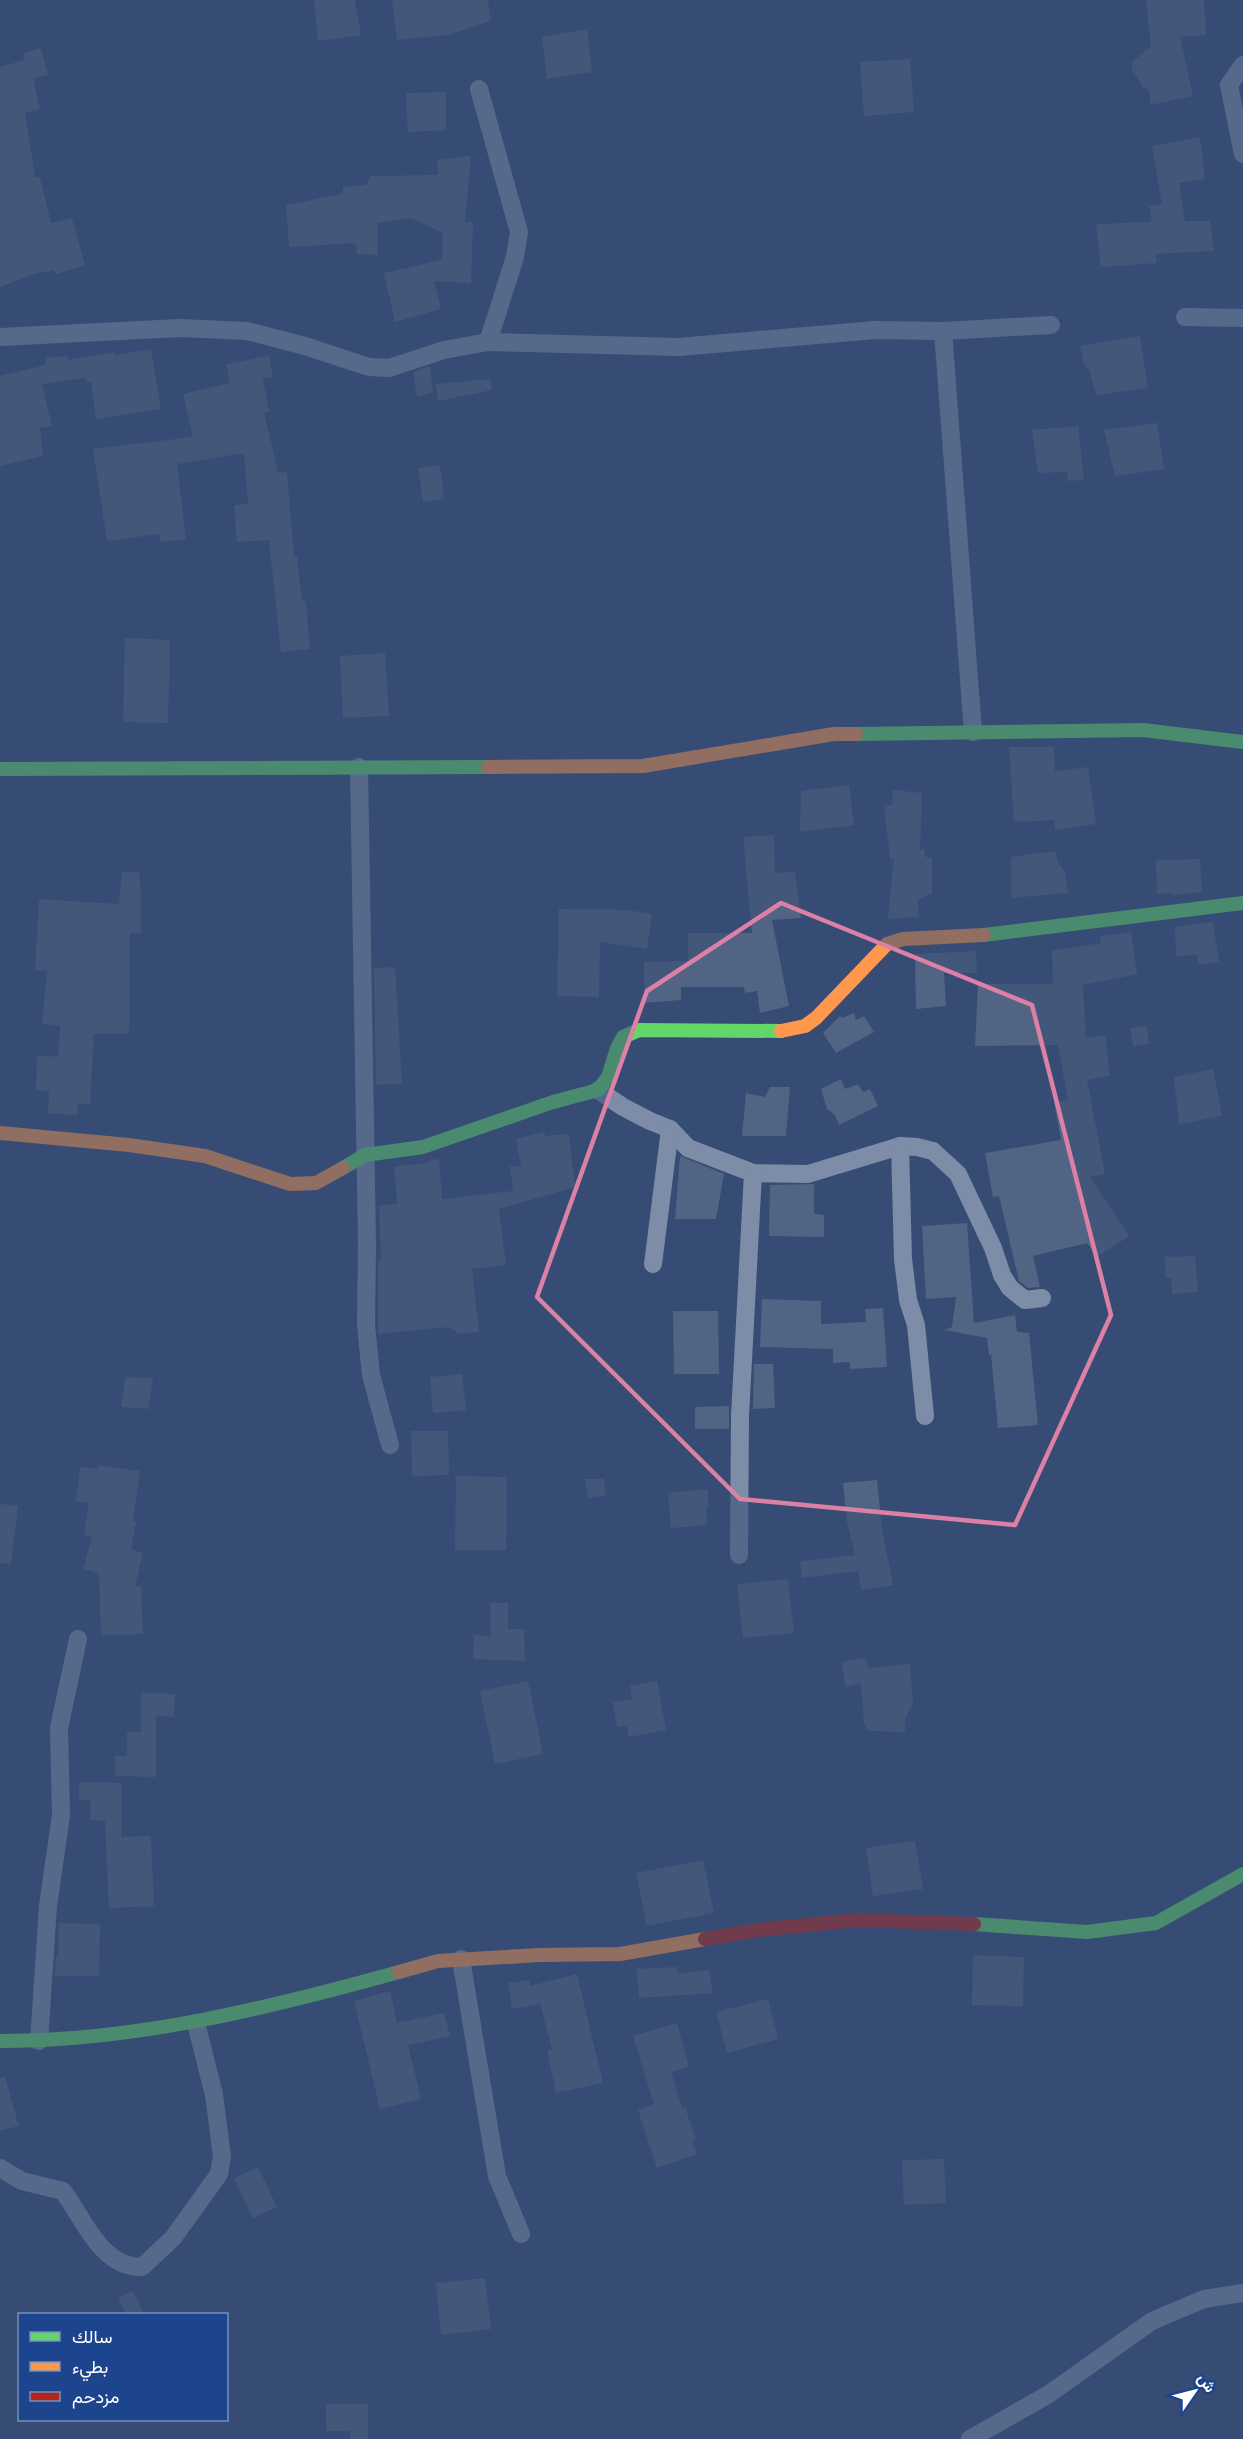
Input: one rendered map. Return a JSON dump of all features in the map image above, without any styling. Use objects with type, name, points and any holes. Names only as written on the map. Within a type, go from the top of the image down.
[{"type":"street","points":[[1243,65],[1229,85],[1243,154]]},
{"type":"street","points":[[479,88],[519,232],[515,257],[488,342]]},
{"type":"street","points":[[1185,317],[1243,318]]},
{"type":"street","points":[[0,337],[180,328],[247,331],[369,366],[389,368],[444,350],[488,342],[679,347],[875,330],[943,331],[1051,325]]},
{"type":"street","points":[[943,331],[974,732]]},
{"type":"street","points":[[0,769],[643,766],[834,734],[1143,730],[1243,742]]},
{"type":"street","points":[[359,767],[366,1325],[371,1375],[390,1445]]},
{"type":"street","points":[[0,1133],[129,1145],[205,1156],[290,1184],[316,1183],[365,1155],[423,1147],[553,1102],[598,1090],[608,1077],[617,1048],[623,1038],[639,1030],[784,1031],[805,1026],[816,1018],[886,944],[903,939],[997,934],[1243,903]]},
{"type":"street","points":[[598,1090],[623,1107],[670,1129],[688,1148],[753,1173],[808,1174],[900,1146],[933,1151],[958,1174],[993,1248],[1002,1275],[1010,1288],[1025,1300],[1042,1298]]},
{"type":"street","points":[[653,1264],[670,1129]]},
{"type":"street","points":[[900,1146],[903,1260],[908,1300],[917,1336],[925,1416]]},
{"type":"street","points":[[739,1555],[740,1416],[753,1173]]},
{"type":"street","points":[[39,2041],[48,1906],[61,1815],[59,1728],[78,1639]]},
{"type":"street","points":[[0,2041],[39,2041],[196,2023],[288,2003],[438,1960],[620,1954],[758,1930],[857,1920],[1006,1924],[1087,1932],[1156,1923],[1243,1874]]},
{"type":"street","points":[[460,1959],[497,2176],[521,2234]]},
{"type":"street","points":[[0,2168],[22,2181],[63,2191],[94,2240],[113,2258],[132,2267],[142,2267],[173,2238],[219,2174],[222,2156],[214,2095],[196,2023]]},
{"type":"street","points":[[970,2439],[1049,2394],[1152,2320],[1204,2299],[1243,2293]]},
{"type":"highlighted area","points":[[781,903],[1032,1005],[1111,1315],[1015,1525],[740,1499],[537,1297],[647,991]]},
{"type":"building","points":[[314,0],[355,0],[361,35],[318,41]]},
{"type":"building","points":[[392,0],[488,0],[490,21],[449,35],[397,40]]},
{"type":"building","points":[[1146,0],[1204,0],[1206,35],[1180,37],[1193,96],[1150,105],[1150,90],[1143,87],[1132,69],[1132,62],[1151,46]]},
{"type":"building","points":[[587,29],[592,72],[547,79],[542,37]]},
{"type":"building","points":[[41,48],[48,75],[33,78],[40,109],[25,113],[35,177],[40,177],[51,223],[72,218],[85,265],[56,274],[53,270],[34,274],[0,287],[0,67],[25,60],[23,53]]},
{"type":"building","points":[[910,59],[914,112],[864,116],[860,62]]},
{"type":"building","points":[[446,92],[446,130],[408,132],[406,93]]},
{"type":"building","points":[[1200,137],[1205,179],[1179,183],[1185,221],[1210,221],[1214,251],[1155,254],[1157,263],[1101,267],[1096,224],[1152,222],[1149,206],[1162,204],[1152,146]]},
{"type":"building","points":[[471,156],[465,222],[473,222],[471,283],[434,281],[441,309],[395,322],[384,273],[442,260],[443,233],[411,218],[377,223],[378,255],[357,254],[356,243],[289,247],[286,205],[343,194],[343,187],[366,185],[371,176],[438,175],[437,160]]},
{"type":"building","points":[[1140,336],[1148,388],[1096,395],[1089,369],[1084,365],[1080,346]]},
{"type":"building","points":[[151,349],[161,409],[96,419],[91,382],[87,383],[86,378],[42,384],[52,426],[40,428],[43,456],[0,466],[0,376],[46,365],[46,358],[68,356],[68,360]]},
{"type":"building","points":[[269,356],[273,377],[263,379],[269,412],[264,412],[278,473],[287,472],[294,557],[297,556],[302,601],[306,601],[310,649],[281,652],[269,540],[237,542],[234,505],[248,504],[244,453],[177,464],[186,539],[160,542],[159,534],[107,541],[93,449],[193,437],[183,394],[230,383],[226,364]]},
{"type":"building","points":[[430,366],[433,392],[417,397],[413,372]]},
{"type":"building","points":[[490,379],[492,390],[438,401],[436,384]]},
{"type":"building","points":[[1157,423],[1164,469],[1115,476],[1104,430]]},
{"type":"building","points":[[1078,426],[1084,480],[1068,481],[1067,472],[1038,473],[1032,430]]},
{"type":"building","points":[[440,465],[444,499],[423,502],[418,468]]},
{"type":"building","points":[[125,638],[170,640],[168,723],[123,722]]},
{"type":"building","points":[[385,653],[389,716],[343,718],[340,656]]},
{"type":"building","points":[[1009,747],[1054,747],[1055,771],[1088,767],[1096,824],[1055,830],[1054,820],[1014,822]]},
{"type":"building","points":[[849,785],[854,825],[800,832],[801,791]]},
{"type":"building","points":[[893,790],[922,793],[920,849],[924,849],[925,857],[932,857],[932,894],[918,899],[919,917],[888,919],[894,859],[890,859],[884,805],[892,805]]},
{"type":"building","points":[[774,835],[775,873],[795,872],[801,918],[772,920],[789,1006],[760,1013],[757,991],[745,993],[744,987],[681,987],[681,1000],[644,1003],[644,962],[688,961],[688,933],[752,933],[743,837]]},
{"type":"building","points":[[1055,851],[1058,863],[1065,872],[1068,893],[1011,898],[1011,857]]},
{"type":"building","points":[[1200,859],[1202,892],[1157,894],[1156,860]]},
{"type":"building","points":[[122,872],[139,872],[141,891],[141,933],[130,933],[129,1034],[94,1034],[90,1104],[78,1104],[77,1115],[48,1113],[49,1091],[36,1090],[37,1055],[58,1057],[60,1026],[42,1024],[47,971],[35,970],[39,899],[119,904]]},
{"type":"building","points":[[559,909],[627,910],[652,914],[647,949],[600,942],[599,997],[557,996]]},
{"type":"building","points":[[1213,922],[1219,962],[1199,965],[1197,955],[1176,956],[1175,927]]},
{"type":"building","points":[[1131,932],[1137,974],[1083,985],[1086,1038],[1105,1035],[1110,1076],[1087,1080],[1105,1174],[1090,1177],[1129,1236],[1097,1257],[1087,1243],[1033,1256],[1040,1287],[1028,1288],[1019,1281],[999,1196],[993,1197],[985,1153],[1061,1140],[1054,1102],[1068,1100],[1058,1045],[975,1046],[978,984],[1053,984],[1052,951],[1101,943],[1100,936]]},
{"type":"building","points":[[976,951],[977,973],[944,973],[946,1006],[916,1009],[915,954]]},
{"type":"building","points":[[395,967],[402,1084],[376,1085],[374,968]]},
{"type":"building","points":[[854,1013],[856,1020],[864,1016],[874,1032],[836,1053],[823,1033],[840,1016],[842,1018]]},
{"type":"building","points":[[1147,1026],[1149,1044],[1133,1046],[1130,1028]]},
{"type":"building","points":[[1213,1069],[1222,1116],[1179,1124],[1174,1077]]},
{"type":"building","points":[[841,1079],[845,1089],[858,1084],[863,1092],[870,1089],[878,1106],[839,1125],[835,1115],[827,1109],[821,1089]]},
{"type":"building","points":[[770,1087],[790,1087],[786,1136],[742,1136],[746,1093],[765,1097]]},
{"type":"building","points":[[545,1132],[545,1136],[569,1134],[575,1187],[499,1209],[506,1265],[472,1269],[479,1332],[459,1334],[450,1327],[378,1334],[378,1263],[381,1259],[379,1205],[397,1204],[394,1167],[425,1163],[439,1158],[442,1199],[513,1191],[510,1166],[521,1166],[516,1139]]},
{"type":"building","points":[[680,1156],[724,1174],[716,1219],[675,1219]]},
{"type":"building","points":[[814,1184],[814,1214],[824,1215],[824,1237],[769,1236],[770,1185]]},
{"type":"building","points":[[967,1223],[974,1323],[1015,1315],[1017,1332],[1029,1333],[1038,1425],[998,1428],[991,1355],[989,1355],[987,1338],[944,1330],[952,1327],[956,1297],[926,1299],[922,1226]]},
{"type":"building","points":[[1195,1256],[1198,1292],[1172,1294],[1171,1278],[1166,1278],[1165,1257]]},
{"type":"building","points":[[762,1299],[821,1301],[821,1324],[866,1322],[865,1309],[883,1308],[887,1367],[850,1369],[850,1362],[833,1363],[833,1349],[760,1347]]},
{"type":"building","points":[[673,1311],[718,1311],[719,1374],[674,1374]]},
{"type":"building","points":[[754,1364],[773,1364],[775,1408],[753,1409]]},
{"type":"building","points":[[462,1374],[466,1410],[433,1413],[430,1377]]},
{"type":"building","points":[[126,1377],[153,1378],[148,1409],[121,1407]]},
{"type":"building","points":[[729,1406],[729,1429],[695,1429],[695,1407]]},
{"type":"building","points":[[411,1431],[448,1431],[449,1475],[412,1476]]},
{"type":"building","points":[[99,1465],[140,1471],[133,1521],[136,1522],[131,1549],[143,1553],[135,1586],[141,1586],[143,1634],[101,1635],[99,1573],[83,1569],[92,1537],[84,1535],[89,1503],[76,1501],[80,1467],[98,1469]]},
{"type":"building","points":[[456,1476],[507,1477],[506,1550],[455,1550]]},
{"type":"building","points":[[585,1479],[604,1479],[606,1495],[588,1498]]},
{"type":"building","points":[[877,1480],[882,1529],[893,1585],[861,1590],[858,1571],[802,1578],[800,1561],[855,1555],[847,1522],[843,1483]]},
{"type":"building","points":[[708,1489],[707,1525],[671,1528],[668,1493]]},
{"type":"building","points":[[0,1504],[18,1506],[11,1564],[0,1563]]},
{"type":"building","points":[[788,1579],[794,1633],[743,1638],[737,1584]]},
{"type":"building","points":[[490,1603],[508,1603],[508,1629],[524,1629],[525,1661],[473,1659],[474,1635],[491,1636]]},
{"type":"building","points":[[865,1658],[868,1668],[910,1664],[913,1704],[905,1718],[905,1732],[868,1731],[864,1723],[861,1683],[846,1687],[841,1662]]},
{"type":"building","points":[[528,1681],[543,1754],[495,1764],[480,1691]]},
{"type":"building","points":[[657,1681],[666,1730],[629,1737],[627,1725],[617,1727],[613,1702],[632,1699],[630,1686]]},
{"type":"building","points":[[141,1693],[175,1694],[174,1717],[156,1716],[156,1777],[115,1776],[115,1756],[127,1756],[127,1732],[141,1732]]},
{"type":"building","points":[[79,1782],[122,1783],[121,1837],[151,1836],[154,1906],[109,1908],[105,1821],[90,1820],[91,1800],[79,1800]]},
{"type":"building","points":[[915,1841],[923,1889],[873,1896],[866,1848]]},
{"type":"building","points":[[703,1860],[714,1913],[647,1926],[636,1873]]},
{"type":"building","points":[[59,1923],[100,1924],[99,1976],[55,1976]]},
{"type":"building","points":[[973,1955],[1024,1957],[1023,2006],[972,2005]]},
{"type":"building","points":[[677,1967],[678,1974],[709,1970],[713,1993],[639,1998],[637,1969]]},
{"type":"building","points":[[577,1974],[603,2083],[556,2093],[547,2050],[552,2049],[540,2004],[512,2009],[508,1983],[529,1980],[530,1986]]},
{"type":"building","points":[[390,1991],[397,2023],[444,2013],[450,2036],[408,2045],[421,2099],[380,2109],[354,2001]]},
{"type":"building","points":[[768,1999],[778,2039],[727,2053],[716,2012]]},
{"type":"building","points":[[677,2023],[689,2067],[671,2072],[682,2108],[685,2107],[696,2140],[692,2141],[697,2154],[657,2168],[638,2110],[654,2104],[633,2036]]},
{"type":"building","points":[[5,2077],[19,2126],[0,2131],[0,2078]]},
{"type":"building","points":[[944,2159],[946,2203],[904,2205],[902,2160]]},
{"type":"building","points":[[258,2167],[277,2207],[253,2218],[234,2178]]},
{"type":"building","points":[[485,2278],[491,2329],[441,2335],[436,2283]]},
{"type":"building","points":[[133,2291],[144,2313],[126,2313],[118,2298]]},
{"type":"building","points":[[326,2404],[368,2404],[368,2439],[350,2439],[350,2431],[326,2431]]},
{"type":"traffic: fast","points":[[856,734],[1143,730],[1243,742]]},
{"type":"traffic: fast","points":[[0,769],[488,767]]},
{"type":"traffic: fast","points":[[984,935],[1243,903]]},
{"type":"traffic: fast","points":[[343,1168],[365,1155],[423,1147],[553,1102],[598,1090],[608,1077],[623,1037],[639,1030],[781,1031]]},
{"type":"traffic: fast","points":[[974,1924],[1087,1932],[1156,1923],[1243,1874]]},
{"type":"traffic: fast","points":[[0,2041],[51,2040],[152,2029],[251,2010],[399,1972]]},
{"type":"traffic: slow","points":[[488,767],[643,766],[834,734],[856,734]]},
{"type":"traffic: slow","points":[[781,1031],[805,1026],[816,1018],[887,944],[903,939],[984,935]]},
{"type":"traffic: slow","points":[[0,1133],[129,1145],[205,1156],[290,1184],[316,1183],[343,1168]]},
{"type":"traffic: slow","points":[[399,1972],[438,1961],[540,1955],[620,1954],[705,1939]]},
{"type":"traffic: jam","points":[[705,1939],[758,1930],[857,1920],[974,1924]]}]
